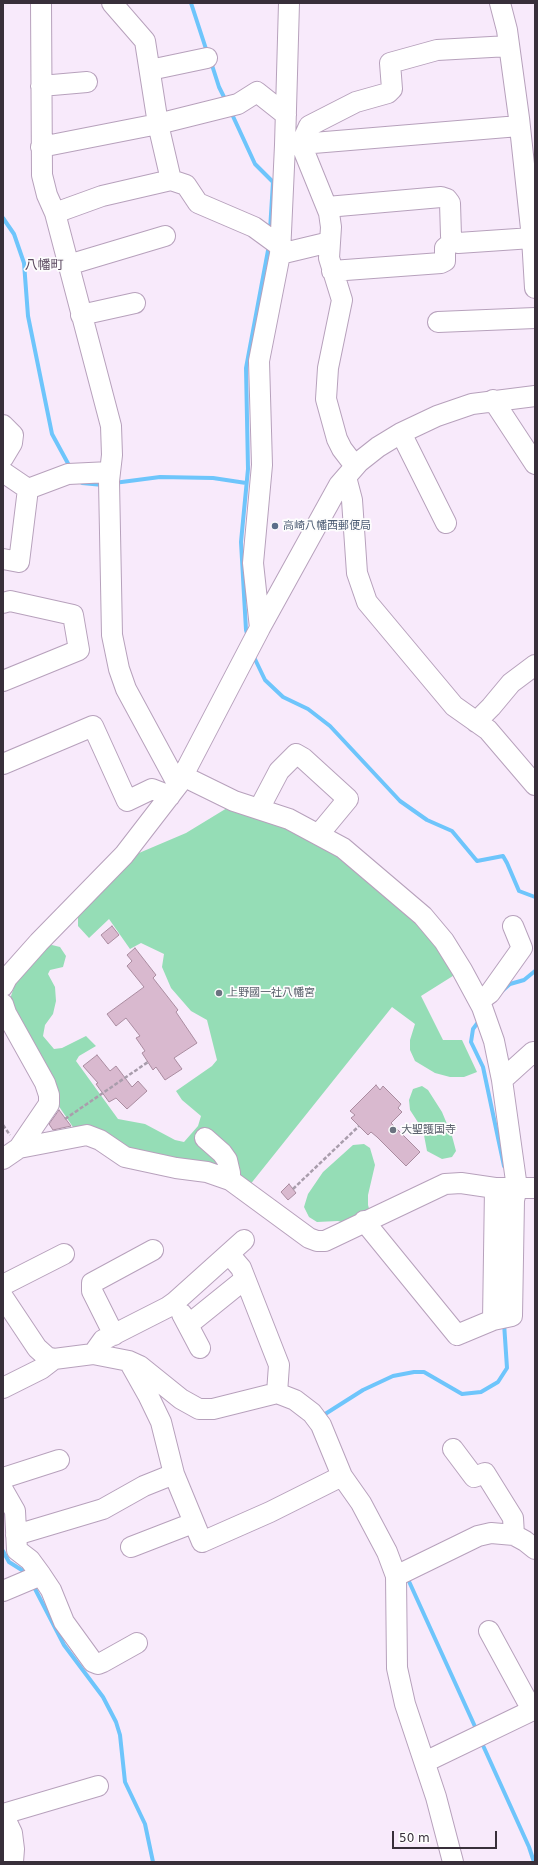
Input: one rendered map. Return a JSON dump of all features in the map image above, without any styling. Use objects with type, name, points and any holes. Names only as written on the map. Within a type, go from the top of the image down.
[{"type":"street","points":[[42,3],[42,175],[47,195],[55,213],[111,426],[111,628],[119,669],[132,701],[177,786]]},
{"type":"street","points":[[112,3],[145,41],[158,124],[171,180]]},
{"type":"street","points":[[289,3],[286,115],[293,144],[327,207],[331,219],[329,258],[342,300],[328,368],[326,399],[337,439],[351,471],[357,573],[360,586],[367,602],[454,706],[497,738],[535,785]]},
{"type":"street","points":[[500,3],[508,30],[509,46],[525,120],[535,288]]},
{"type":"street","points":[[260,628],[252,563],[262,465],[259,361],[280,250],[293,144],[310,126],[356,102],[388,93],[392,89],[390,63],[437,50],[509,46]]},
{"type":"street","points":[[150,70],[208,58]]},
{"type":"street","points":[[41,86],[87,82]]},
{"type":"street","points":[[41,147],[158,124],[238,104],[257,92],[286,115]]},
{"type":"street","points":[[293,144],[525,120]]},
{"type":"street","points":[[55,213],[102,196],[171,180],[186,185],[198,203],[254,227],[280,250]]},
{"type":"street","points":[[327,207],[441,197],[447,199],[450,203],[453,241]]},
{"type":"street","points":[[68,265],[165,236]]},
{"type":"street","points":[[453,241],[458,243],[533,242]]},
{"type":"street","points":[[332,271],[441,262],[445,261],[445,248],[453,241]]},
{"type":"street","points":[[280,250],[330,242]]},
{"type":"street","points":[[81,315],[135,303]]},
{"type":"street","points":[[438,322],[535,318]]},
{"type":"street","points":[[3,986],[7,978],[38,942],[124,855],[177,786],[260,628],[339,485],[351,471],[378,447],[401,433],[437,416],[472,404],[535,396]]},
{"type":"street","points":[[494,400],[535,464]]},
{"type":"street","points":[[3,425],[13,435],[12,443],[3,458]]},
{"type":"street","points":[[401,433],[446,523]]},
{"type":"street","points":[[3,472],[28,489]]},
{"type":"street","points":[[28,489],[68,474],[110,472]]},
{"type":"street","points":[[3,559],[19,562],[28,489]]},
{"type":"street","points":[[3,603],[10,601],[73,615],[79,650],[3,681]]},
{"type":"street","points":[[476,722],[511,684],[535,665]]},
{"type":"street","points":[[3,764],[93,726],[127,801],[152,789],[177,786],[234,801],[289,820],[319,834],[343,848],[423,916],[444,941],[479,1000],[494,1041],[526,1188]]},
{"type":"street","points":[[259,809],[279,771],[296,754],[303,758],[348,798],[319,834]]},
{"type":"street","points":[[479,1000],[490,993],[522,948],[512,926]]},
{"type":"street","points":[[3,1004],[6,1013],[45,1083],[49,1095],[49,1104],[11,1154]]},
{"type":"street","points":[[502,1080],[533,1052],[535,1055]]},
{"type":"street","points":[[11,1154],[88,1135],[100,1140],[125,1157],[176,1168],[208,1172],[230,1180],[309,1238],[318,1241],[325,1241],[364,1221],[445,1184],[460,1183],[495,1188],[526,1188]]},
{"type":"street","points":[[205,1138],[222,1153],[227,1160],[230,1180]]},
{"type":"street","points":[[493,1320],[495,1188]]},
{"type":"street","points":[[364,1221],[457,1334],[493,1320],[512,1316],[514,1200],[526,1188]]},
{"type":"street","points":[[93,1354],[103,1340],[175,1302],[244,1240]]},
{"type":"street","points":[[114,1335],[92,1291],[92,1283],[152,1250]]},
{"type":"street","points":[[3,1285],[64,1254]]},
{"type":"street","points":[[229,1254],[241,1268],[279,1365],[277,1393]]},
{"type":"street","points":[[188,1325],[245,1278]]},
{"type":"street","points":[[3,1297],[37,1348],[48,1357],[54,1359],[93,1354],[129,1361],[140,1366],[180,1399],[199,1409],[213,1409],[277,1393],[296,1400],[312,1413],[321,1426],[342,1476],[365,1510],[387,1552],[396,1576],[397,1668],[405,1704],[425,1762],[454,1862]]},
{"type":"street","points":[[175,1302],[200,1348]]},
{"type":"street","points":[[3,1388],[40,1369],[54,1359]]},
{"type":"street","points":[[129,1361],[161,1422],[174,1474],[202,1542],[270,1512],[342,1476]]},
{"type":"street","points":[[453,1449],[474,1476],[486,1473],[513,1518],[514,1535]]},
{"type":"street","points":[[3,1478],[59,1460]]},
{"type":"street","points":[[16,1535],[103,1509],[144,1486],[174,1474]]},
{"type":"street","points":[[3,1490],[15,1511],[18,1550],[30,1560],[41,1575],[51,1590],[64,1622],[93,1662],[98,1664],[103,1662],[137,1643]]},
{"type":"street","points":[[131,1547],[193,1523]]},
{"type":"street","points":[[396,1576],[478,1536],[491,1533],[514,1535],[526,1541],[535,1549]]},
{"type":"street","points":[[3,1590],[41,1575]]},
{"type":"street","points":[[425,1762],[534,1710],[489,1631]]},
{"type":"street","points":[[13,1862],[14,1849],[12,1833],[3,1814],[98,1786]]},
{"type":"path","points":[[65,1119],[148,1062]]},
{"type":"path","points":[[293,1189],[359,1126]]},
{"type":"green space","name":"上野國一社八幡宮","points":[[232,805],[315,839],[419,920],[456,974],[421,996],[443,1040],[462,1040],[477,1072],[464,1077],[450,1077],[435,1073],[415,1061],[410,1050],[410,1040],[415,1024],[392,1007],[249,1186],[150,1158],[75,1130],[58,1105],[10,999],[15,984],[43,947],[52,945],[60,947],[66,956],[63,967],[50,970],[48,974],[55,987],[56,1001],[53,1014],[45,1025],[43,1036],[54,1049],[62,1048],[86,1036],[96,1046],[79,1056],[76,1061],[118,1119],[145,1124],[175,1140],[184,1142],[198,1126],[201,1116],[182,1100],[176,1091],[212,1066],[217,1060],[207,1020],[191,1011],[171,988],[162,967],[164,954],[141,943],[130,949],[109,919],[89,938],[78,926],[78,912],[139,853],[186,833]]},
{"type":"green space","points":[[422,1086],[428,1090],[442,1112],[452,1136],[456,1151],[452,1157],[442,1159],[427,1151],[423,1130],[410,1110],[409,1100],[413,1089]]},
{"type":"green space","points":[[364,1144],[370,1148],[375,1165],[368,1195],[370,1212],[347,1224],[338,1221],[317,1222],[309,1217],[304,1207],[308,1194],[323,1172],[353,1145]]},
{"type":"building","points":[[112,926],[119,935],[108,944],[101,935]]},
{"type":"building","points":[[135,948],[156,975],[153,978],[178,1010],[176,1012],[197,1043],[174,1058],[182,1069],[165,1080],[156,1067],[153,1070],[142,1053],[145,1051],[136,1038],[140,1036],[126,1018],[116,1026],[107,1014],[144,987],[127,966],[132,961],[127,955]]},
{"type":"building","points":[[97,1055],[110,1071],[116,1066],[132,1087],[138,1081],[147,1091],[127,1109],[116,1098],[109,1102],[96,1084],[98,1083],[83,1066]]},
{"type":"building","points":[[376,1085],[380,1090],[383,1086],[401,1104],[398,1108],[402,1112],[391,1123],[420,1152],[406,1166],[377,1137],[371,1132],[368,1135],[351,1118],[355,1115],[350,1111]]},
{"type":"building","points":[[59,1110],[71,1126],[53,1130],[49,1124]]},
{"type":"building","points":[[289,1184],[296,1193],[288,1200],[281,1192]]},
{"type":"waterway","points":[[191,3],[207,52]]},
{"type":"waterway","points":[[211,62],[219,87],[226,101]]},
{"type":"waterway","points":[[231,112],[255,164],[273,182],[270,230]]},
{"type":"waterway","points":[[3,218],[14,234],[24,263],[28,316],[52,434],[71,469]]},
{"type":"waterway","points":[[248,637],[246,630],[241,542],[248,469],[246,368],[269,245]]},
{"type":"waterway","points":[[114,483],[160,477],[213,478],[246,483]]},
{"type":"waterway","points":[[82,483],[103,485]]},
{"type":"waterway","points":[[253,655],[265,680],[283,697],[308,709],[330,726],[400,801],[427,820],[452,831],[477,861],[503,856],[519,891],[535,897]]},
{"type":"waterway","points":[[502,991],[510,984],[524,980],[535,971]]},
{"type":"waterway","points":[[479,1021],[473,1029],[471,1042],[483,1067],[504,1166]]},
{"type":"waterway","points":[[322,1416],[363,1390],[393,1376],[414,1372],[424,1372],[462,1394],[481,1392],[498,1382],[507,1368],[504,1323]]},
{"type":"waterway","points":[[3,1551],[9,1562],[25,1572],[27,1575]]},
{"type":"waterway","points":[[407,1577],[477,1731]]},
{"type":"waterway","points":[[33,1585],[64,1645],[103,1697],[116,1722],[120,1735],[125,1782],[145,1824],[153,1862]]},
{"type":"waterway","points":[[481,1741],[529,1847],[534,1862]]},
{"type":"waterway","points":[[3,1848],[4,1860]]},
{"type":"place","name":"高崎八幡西郵便局","points":[[275,526]]},
{"type":"place","name":"上野國一社八幡宮","points":[[219,993]]},
{"type":"place","name":"大聖護国寺","points":[[393,1130]]},
{"type":"district","name":"八幡町","points":[[44,266]]}]
